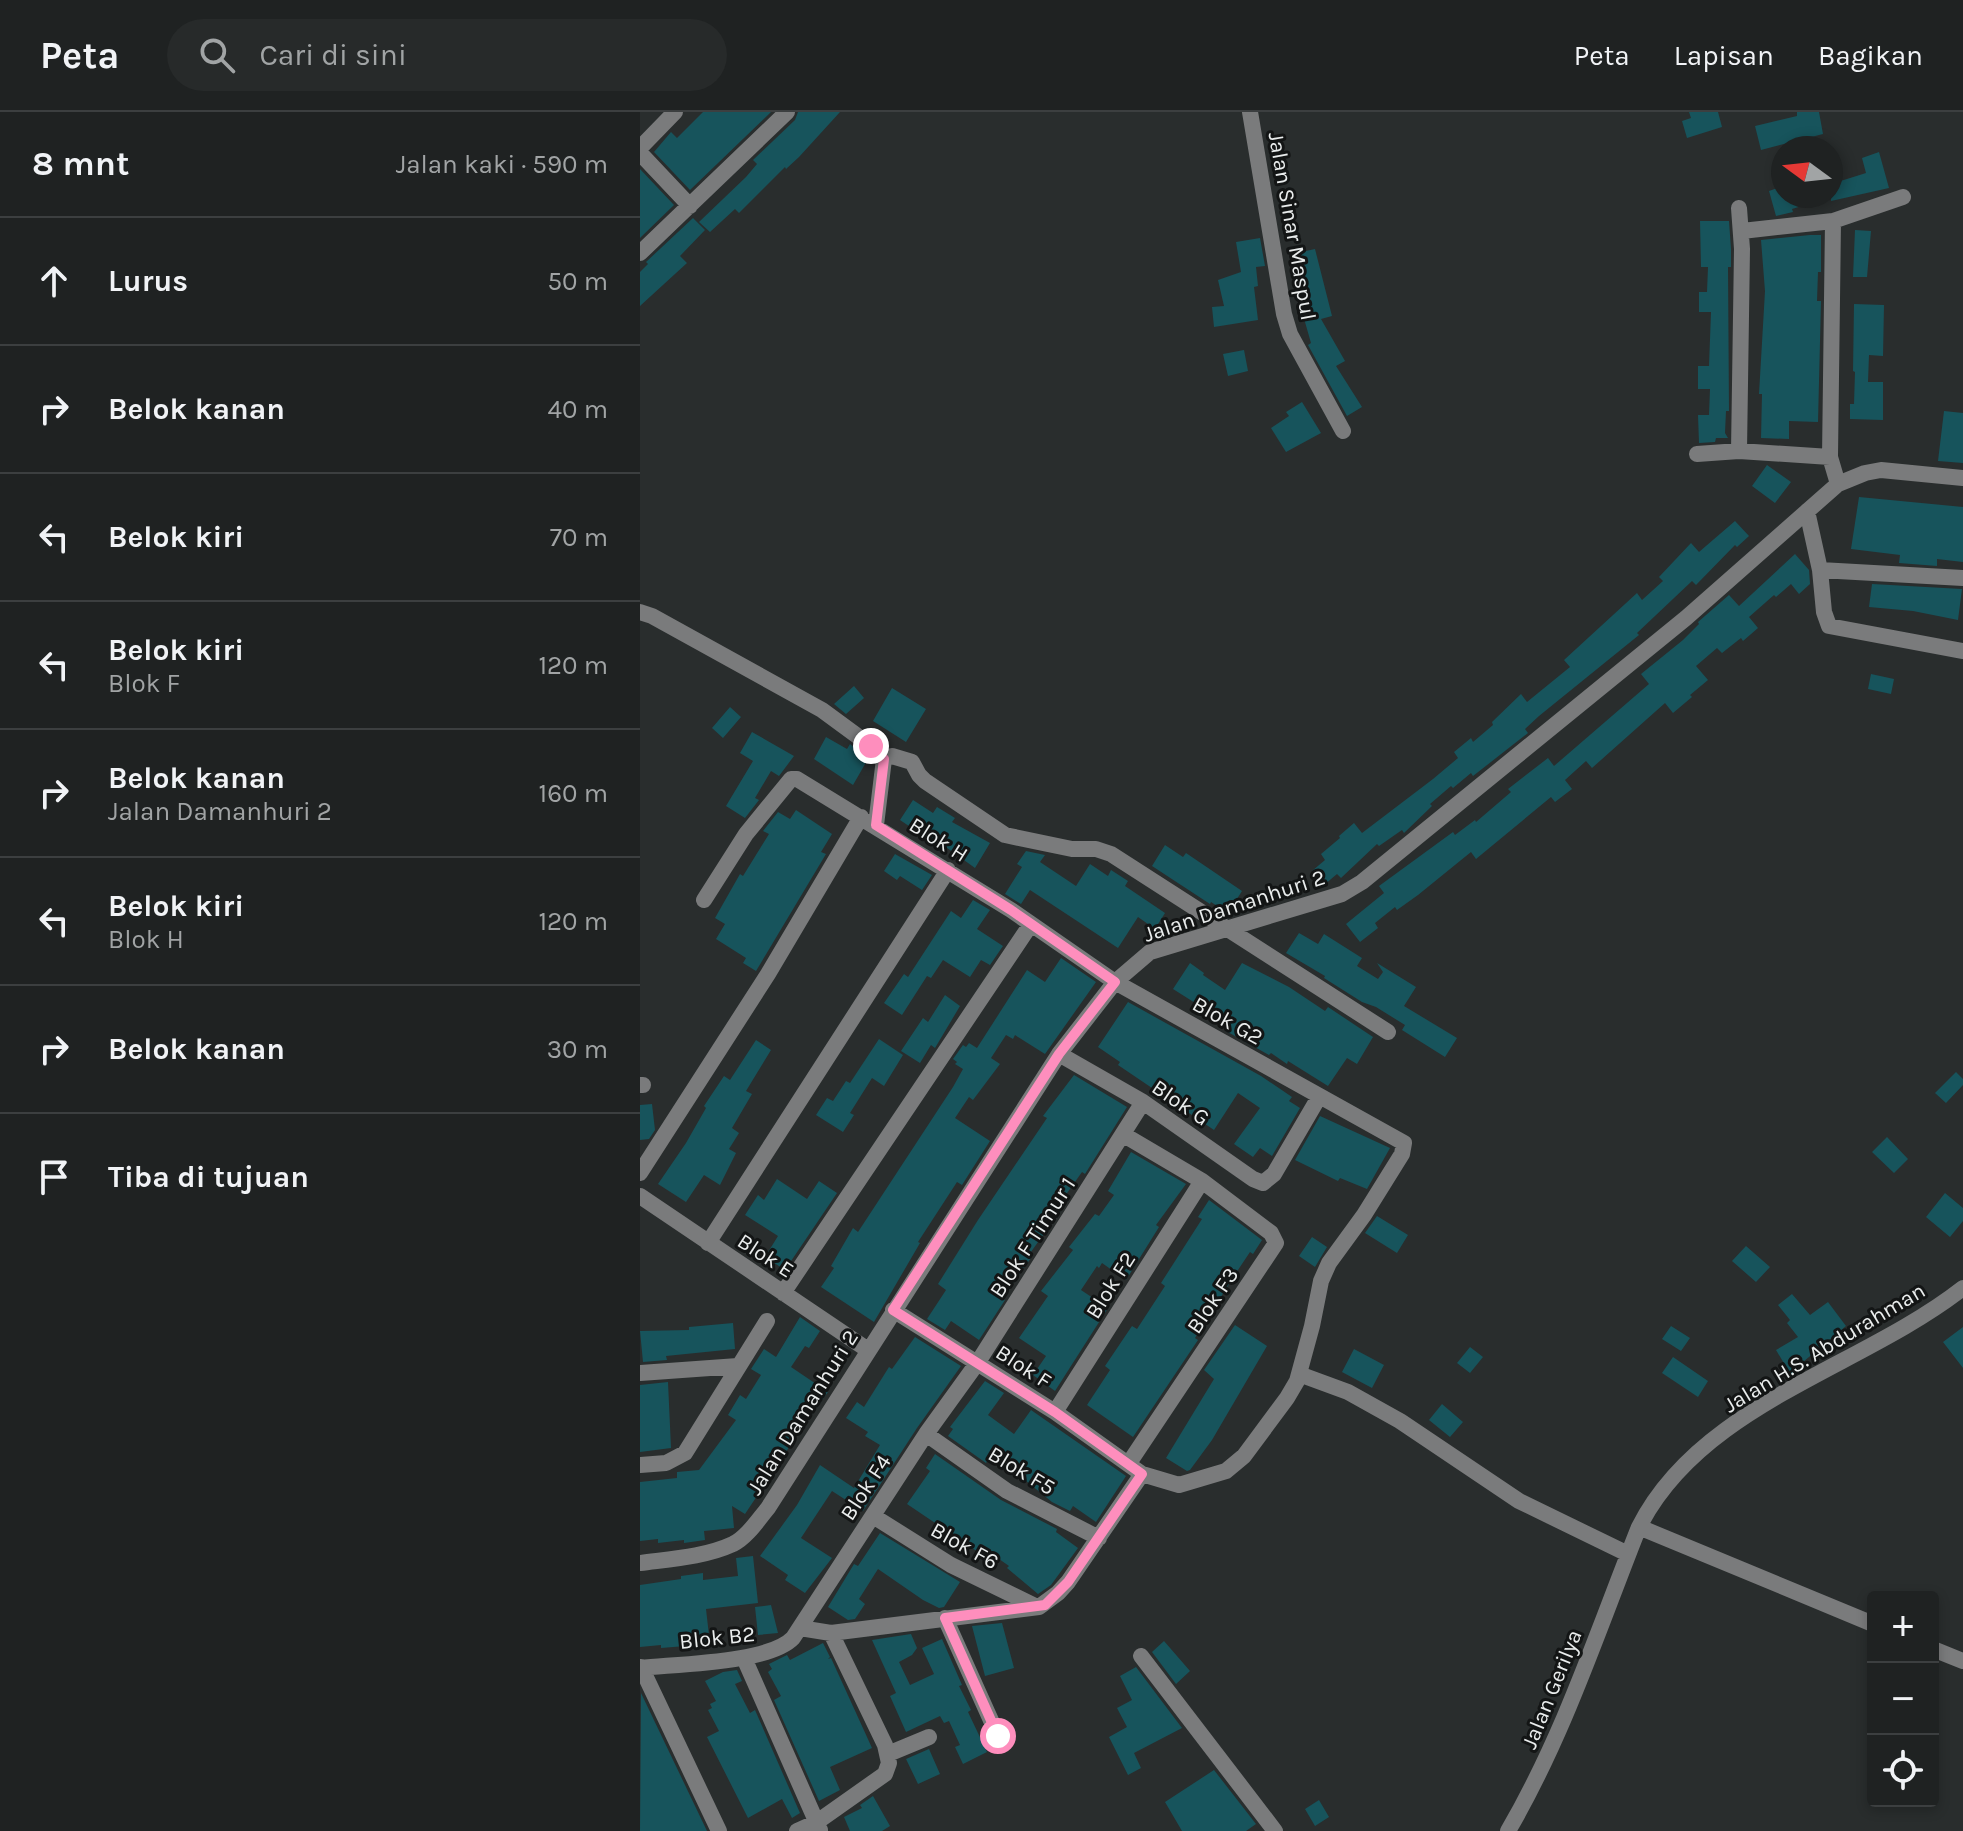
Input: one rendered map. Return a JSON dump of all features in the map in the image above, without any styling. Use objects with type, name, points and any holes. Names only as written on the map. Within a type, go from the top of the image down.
[{"type":"street","points":[[675,112],[640,150],[690,206]]},
{"type":"street","points":[[640,253],[787,112]]},
{"type":"street","name":"Jalan Sinar Maspul","points":[[1250,112],[1287,324],[1343,431]]},
{"type":"street","points":[[1742,231],[1833,221],[1903,197]]},
{"type":"street","points":[[1739,208],[1742,231],[1739,451]]},
{"type":"street","points":[[1833,221],[1830,457],[1838,484],[1881,470],[1963,478]]},
{"type":"street","points":[[1697,454],[1739,451],[1830,457]]},
{"type":"street","name":"Jalan Damanhuri 2","points":[[640,1563],[688,1557],[734,1544],[768,1508],[1059,1054],[1115,982],[1150,952],[1342,894],[1362,882],[1686,618],[1838,484]]},
{"type":"street","points":[[1813,506],[1824,612],[1829,626],[1962,651]]},
{"type":"street","points":[[1820,570],[1963,578]]},
{"type":"street","points":[[640,612],[822,710],[884,759]]},
{"type":"street","points":[[884,759],[892,756],[912,762],[925,781],[1005,835],[1111,854],[1388,1032]]},
{"type":"street","points":[[640,1173],[868,821],[884,759]]},
{"type":"street","name":"Blok H","points":[[704,900],[746,834],[778,793],[791,779],[797,779],[948,870],[1115,982]]},
{"type":"street","points":[[708,1243],[948,870]]},
{"type":"street","points":[[783,1293],[1031,924]]},
{"type":"street","name":"Blok G2","points":[[1115,982],[1404,1143],[1405,1149],[1364,1215],[1329,1263],[1321,1281],[1299,1374]]},
{"type":"street","name":"Blok G","points":[[1059,1054],[1143,1102],[1263,1183],[1274,1174],[1319,1097]]},
{"type":"street","name":"Blok F Timur 1","points":[[978,1362],[1143,1102]]},
{"type":"street","points":[[1124,1135],[1202,1181]]},
{"type":"street","name":"Blok F2","points":[[1055,1412],[1202,1181]]},
{"type":"street","name":"Blok F3","points":[[1129,1463],[1276,1243],[1271,1233],[1202,1181]]},
{"type":"street","name":"Blok E","points":[[640,1196],[868,1350]]},
{"type":"street","name":"Jalan H.S. Abdurahman","points":[[1627,1557],[1649,1508],[1695,1454],[1740,1420],[1917,1319],[1963,1288]]},
{"type":"street","name":"Blok F","points":[[893,1310],[1055,1412],[1142,1474]]},
{"type":"street","points":[[640,1465],[666,1463],[685,1453],[767,1321]]},
{"type":"street","name":"Blok F4","points":[[797,1633],[926,1434],[978,1362]]},
{"type":"street","points":[[640,1373],[738,1366]]},
{"type":"street","points":[[797,1633],[831,1633],[1039,1607],[1058,1593],[1142,1474],[1179,1485],[1226,1471],[1237,1464],[1287,1398],[1299,1374],[1348,1392],[1400,1421],[1519,1501],[1627,1557]]},
{"type":"street","name":"Blok F5","points":[[926,1434],[1007,1491],[1099,1538]]},
{"type":"street","name":"Blok F6","points":[[873,1516],[951,1565],[1039,1607]]},
{"type":"street","points":[[1639,1527],[1867,1622]]},
{"type":"street","name":"Jalan Gerilya","points":[[1508,1831],[1556,1740],[1627,1557]]},
{"type":"street","points":[[945,1618],[998,1736]]},
{"type":"street","name":"Blok B2","points":[[641,1668],[744,1658],[774,1651],[797,1633]]},
{"type":"street","points":[[797,1831],[819,1826],[885,1774],[889,1763],[888,1754],[831,1633]]},
{"type":"street","points":[[1939,1651],[1963,1661]]},
{"type":"street","points":[[1141,1656],[1275,1831]]},
{"type":"street","points":[[744,1658],[819,1826]]},
{"type":"street","points":[[641,1668],[719,1831]]},
{"type":"street","points":[[888,1754],[929,1737]]},
{"type":"building","points":[[703,112],[771,112],[690,190],[654,152],[671,132],[677,138]]},
{"type":"building","points":[[798,112],[840,112],[799,157],[739,213],[735,209],[710,232],[699,222],[746,177],[757,164],[753,160],[795,120]]},
{"type":"building","points":[[1689,112],[1718,112],[1722,127],[1687,138],[1682,121],[1691,118]]},
{"type":"building","points":[[1797,112],[1819,112],[1823,134],[1771,136],[1771,147],[1761,150],[1755,126],[1797,116]]},
{"type":"building","points":[[1879,152],[1889,188],[1843,198],[1843,180],[1866,173],[1862,158]]},
{"type":"building","points":[[640,169],[674,205],[640,238]]},
{"type":"building","points":[[1774,208],[1795,208],[1793,212],[1776,216]]},
{"type":"building","points":[[693,218],[705,230],[680,256],[687,263],[640,306],[640,272],[648,264],[646,262]]},
{"type":"building","points":[[1700,221],[1729,221],[1731,267],[1728,267],[1729,411],[1726,411],[1725,433],[1728,438],[1699,443],[1698,415],[1709,415],[1710,389],[1698,389],[1698,366],[1709,366],[1711,312],[1699,312],[1699,292],[1707,292],[1708,267],[1701,267]]},
{"type":"building","points":[[1855,230],[1871,231],[1867,277],[1853,277]]},
{"type":"building","points":[[1821,235],[1817,301],[1821,301],[1818,422],[1789,421],[1789,439],[1761,438],[1762,394],[1759,394],[1765,291],[1761,240]]},
{"type":"building","points":[[1260,238],[1265,266],[1256,267],[1258,286],[1254,287],[1258,320],[1214,327],[1212,307],[1224,306],[1218,280],[1241,272],[1236,242]]},
{"type":"building","points":[[1315,249],[1332,316],[1321,319],[1345,361],[1336,366],[1362,407],[1347,416],[1308,345],[1311,343],[1299,301],[1294,270],[1301,269],[1297,253]]},
{"type":"building","points":[[1854,304],[1884,305],[1883,356],[1869,355],[1868,382],[1883,382],[1883,420],[1850,419],[1850,404],[1854,404]]},
{"type":"building","points":[[1244,350],[1248,371],[1228,376],[1223,354]]},
{"type":"building","points":[[1302,402],[1321,433],[1286,452],[1271,428],[1289,416],[1286,412]]},
{"type":"building","points":[[1944,411],[1963,413],[1963,463],[1938,461]]},
{"type":"building","points":[[1767,465],[1791,482],[1775,503],[1752,486]]},
{"type":"building","points":[[1859,497],[1963,507],[1963,562],[1937,559],[1937,566],[1899,563],[1900,555],[1851,549]]},
{"type":"building","points":[[1735,521],[1749,536],[1737,547],[1735,545],[1696,585],[1692,581],[1637,633],[1639,635],[1539,716],[1525,729],[1528,733],[1473,776],[1471,773],[1453,788],[1451,786],[1404,833],[1402,830],[1379,846],[1377,844],[1341,878],[1337,874],[1324,885],[1312,871],[1325,860],[1321,854],[1354,823],[1362,833],[1458,758],[1454,752],[1471,738],[1473,742],[1493,725],[1492,722],[1521,694],[1527,702],[1570,667],[1564,660],[1637,593],[1642,600],[1663,581],[1659,577],[1691,543],[1699,552]]},
{"type":"building","points":[[1795,554],[1809,570],[1810,584],[1799,594],[1791,584],[1776,597],[1774,595],[1749,617],[1758,628],[1722,653],[1717,648],[1696,666],[1708,680],[1690,695],[1692,697],[1673,713],[1665,703],[1592,768],[1586,761],[1565,780],[1572,789],[1555,802],[1551,797],[1476,859],[1471,852],[1418,895],[1397,910],[1395,907],[1375,923],[1378,928],[1360,942],[1346,924],[1384,893],[1379,886],[1453,832],[1455,835],[1476,822],[1511,792],[1508,789],[1548,758],[1554,766],[1649,684],[1641,674],[1683,640],[1698,622],[1729,595],[1739,606]]},
{"type":"building","points":[[1872,584],[1962,589],[1958,620],[1913,611],[1869,607]]},
{"type":"building","points":[[1871,674],[1894,679],[1891,694],[1868,689]]},
{"type":"building","points":[[854,686],[864,698],[846,714],[834,704]]},
{"type":"building","points":[[892,688],[926,709],[906,742],[873,721]]},
{"type":"building","points":[[730,707],[741,717],[723,738],[712,728]]},
{"type":"building","points":[[752,732],[794,756],[779,776],[771,771],[755,798],[759,800],[745,818],[726,806],[753,761],[740,753]]},
{"type":"building","points":[[826,737],[847,749],[850,744],[868,759],[853,785],[814,759]]},
{"type":"building","points":[[913,800],[933,813],[937,807],[955,818],[952,822],[990,843],[975,868],[936,840],[934,843],[900,820]]},
{"type":"building","points":[[796,810],[832,834],[821,852],[826,854],[756,971],[743,963],[746,958],[716,939],[725,924],[715,918],[740,874],[743,876],[769,834],[763,831],[778,812],[790,819]]},
{"type":"building","points":[[1165,845],[1183,857],[1186,853],[1242,891],[1228,913],[1152,866]]},
{"type":"building","points":[[1026,851],[1045,855],[1040,862],[1076,886],[1090,864],[1108,876],[1111,870],[1128,881],[1125,886],[1165,913],[1155,929],[1138,917],[1118,948],[1030,890],[1021,904],[1005,894],[1022,867],[1017,864]]},
{"type":"building","points":[[895,854],[932,875],[922,890],[900,876],[897,880],[884,871]]},
{"type":"building","points":[[973,900],[990,910],[977,929],[1003,946],[990,965],[981,960],[970,977],[943,960],[931,978],[927,976],[902,1015],[884,1003],[904,974],[908,977],[951,911],[961,918]]},
{"type":"building","points":[[1299,933],[1318,944],[1324,934],[1362,958],[1357,966],[1378,979],[1383,972],[1377,963],[1416,987],[1404,1006],[1457,1038],[1445,1057],[1402,1030],[1405,1025],[1362,1002],[1286,953]]},
{"type":"building","points":[[1061,958],[1096,982],[1045,1054],[1015,1035],[1013,1039],[1006,1035],[991,1058],[1000,1064],[973,1100],[969,1097],[955,1118],[990,1141],[962,1185],[957,1182],[918,1242],[874,1322],[821,1287],[834,1268],[831,1266],[853,1228],[858,1232],[953,1087],[963,1069],[953,1059],[963,1045],[966,1047],[969,1043],[977,1048],[1027,970],[1045,982]]},
{"type":"building","points":[[1190,963],[1225,990],[1242,963],[1289,987],[1325,1011],[1328,1007],[1373,1037],[1357,1064],[1347,1058],[1328,1086],[1288,1061],[1287,1064],[1226,1031],[1230,1025],[1173,989]]},
{"type":"building","points":[[945,995],[960,1006],[935,1048],[931,1045],[920,1063],[901,1051],[923,1018],[928,1022]]},
{"type":"building","points":[[1128,1002],[1261,1076],[1292,1097],[1289,1101],[1300,1108],[1272,1156],[1260,1148],[1253,1157],[1234,1144],[1260,1108],[1238,1093],[1214,1130],[1118,1065],[1120,1062],[1098,1047]]},
{"type":"building","points":[[879,1039],[903,1055],[884,1086],[872,1078],[850,1113],[854,1115],[843,1132],[816,1115],[827,1098],[833,1101],[846,1081],[850,1083]]},
{"type":"building","points":[[756,1040],[771,1050],[746,1091],[752,1094],[732,1128],[739,1133],[729,1149],[736,1153],[720,1185],[704,1175],[686,1202],[658,1184],[686,1143],[706,1108],[704,1106],[724,1076],[730,1080]]},
{"type":"building","points":[[1956,1072],[1963,1079],[1963,1085],[1946,1103],[1935,1093]]},
{"type":"building","points":[[1074,1075],[1127,1107],[1085,1174],[1082,1172],[1065,1196],[1069,1199],[1028,1256],[1031,1258],[1002,1298],[1005,1300],[979,1340],[951,1321],[945,1330],[927,1319],[946,1290],[938,1284],[1047,1118],[1043,1116]]},
{"type":"building","points":[[652,1104],[655,1130],[649,1139],[640,1140],[640,1105]]},
{"type":"building","points":[[1320,1116],[1390,1148],[1367,1189],[1340,1178],[1338,1181],[1295,1160]]},
{"type":"building","points":[[1887,1137],[1908,1159],[1894,1173],[1872,1152]]},
{"type":"building","points":[[1131,1152],[1186,1184],[1156,1225],[1159,1227],[1126,1280],[1102,1263],[1081,1290],[1108,1308],[1055,1391],[1033,1375],[1046,1356],[1019,1338],[1048,1296],[1041,1291],[1073,1250],[1069,1247],[1114,1195],[1108,1191]]},
{"type":"building","points":[[777,1179],[807,1199],[819,1181],[837,1193],[785,1270],[765,1257],[778,1236],[745,1215],[758,1195],[764,1200]]},
{"type":"building","points":[[1945,1193],[1963,1208],[1963,1221],[1950,1237],[1926,1217]]},
{"type":"building","points":[[1209,1200],[1262,1240],[1236,1273],[1195,1338],[1198,1340],[1133,1437],[1087,1405],[1110,1370],[1105,1366],[1132,1326],[1137,1329],[1165,1286],[1161,1283],[1202,1219],[1198,1217]]},
{"type":"building","points":[[1377,1216],[1408,1235],[1397,1253],[1365,1233]]},
{"type":"building","points":[[1312,1237],[1327,1247],[1315,1267],[1299,1256]]},
{"type":"building","points":[[1746,1246],[1770,1267],[1756,1282],[1732,1261]]},
{"type":"building","points":[[1792,1294],[1810,1315],[1828,1302],[1846,1326],[1803,1362],[1806,1366],[1791,1375],[1776,1350],[1798,1337],[1778,1305]]},
{"type":"building","points":[[800,1317],[820,1331],[791,1367],[828,1392],[799,1431],[760,1494],[745,1514],[732,1506],[734,1528],[704,1531],[705,1540],[684,1543],[684,1540],[658,1543],[658,1539],[640,1541],[640,1482],[677,1478],[677,1472],[699,1470],[736,1420],[728,1415],[740,1395],[746,1399],[761,1375],[751,1369],[764,1349],[776,1357]]},
{"type":"building","points":[[733,1323],[735,1349],[666,1356],[667,1360],[643,1362],[640,1331],[689,1330],[689,1327]]},
{"type":"building","points":[[1235,1325],[1267,1346],[1212,1440],[1187,1471],[1166,1458],[1214,1379],[1204,1370]]},
{"type":"building","points":[[1671,1326],[1690,1338],[1681,1351],[1662,1339]]},
{"type":"building","points":[[1963,1327],[1963,1368],[1943,1342]]},
{"type":"building","points":[[915,1337],[961,1366],[863,1511],[832,1491],[801,1538],[832,1558],[805,1593],[785,1580],[788,1575],[760,1556],[797,1505],[820,1465],[854,1488],[880,1445],[865,1436],[868,1432],[846,1418],[857,1402],[864,1407],[889,1367],[892,1369]]},
{"type":"building","points":[[1470,1347],[1483,1357],[1470,1373],[1457,1363]]},
{"type":"building","points":[[1354,1349],[1384,1365],[1372,1388],[1342,1372]]},
{"type":"building","points":[[1673,1357],[1708,1381],[1698,1397],[1662,1373]]},
{"type":"building","points":[[985,1381],[1004,1393],[988,1415],[1014,1434],[1031,1410],[1126,1476],[1096,1522],[1073,1506],[1070,1511],[1052,1502],[993,1453],[986,1463],[948,1436],[953,1429],[950,1427]]},
{"type":"building","points":[[668,1382],[671,1448],[640,1452],[640,1385]]},
{"type":"building","points":[[1442,1404],[1463,1422],[1450,1437],[1429,1420]]},
{"type":"building","points":[[935,1454],[1001,1500],[1057,1529],[1056,1532],[1078,1548],[1051,1585],[1038,1594],[1007,1568],[1009,1566],[982,1547],[978,1552],[907,1504],[930,1471],[926,1468]]},
{"type":"building","points":[[880,1533],[960,1582],[944,1607],[939,1608],[923,1600],[878,1569],[859,1599],[865,1604],[855,1619],[848,1620],[828,1607],[854,1564],[858,1566]]},
{"type":"building","points":[[753,1556],[758,1603],[706,1609],[710,1644],[640,1647],[640,1585],[703,1573],[703,1580],[738,1576],[736,1558]]},
{"type":"building","points":[[771,1605],[778,1633],[758,1635],[755,1607]]},
{"type":"building","points":[[1002,1623],[1014,1668],[985,1676],[972,1626]]},
{"type":"building","points":[[911,1634],[917,1648],[912,1655],[899,1662],[910,1685],[934,1674],[922,1648],[942,1639],[971,1710],[968,1712],[987,1752],[963,1764],[955,1747],[960,1745],[949,1721],[944,1723],[940,1716],[906,1732],[890,1696],[896,1693],[872,1640]]},
{"type":"building","points":[[1164,1641],[1190,1671],[1176,1684],[1152,1652]]},
{"type":"building","points":[[823,1643],[872,1748],[830,1767],[840,1790],[819,1801],[774,1700],[781,1696],[768,1672],[772,1669],[769,1664],[787,1655],[790,1660]]},
{"type":"building","points":[[1136,1667],[1182,1728],[1134,1753],[1141,1768],[1128,1775],[1109,1737],[1127,1727],[1117,1708],[1132,1700],[1120,1676]]},
{"type":"building","points":[[737,1670],[742,1681],[735,1684],[750,1713],[755,1710],[800,1813],[792,1818],[782,1799],[748,1818],[707,1737],[719,1731],[708,1710],[712,1708],[710,1704],[716,1701],[705,1681],[723,1672]]},
{"type":"building","points":[[641,1693],[707,1831],[640,1831]]},
{"type":"building","points":[[929,1749],[940,1774],[918,1784],[906,1759]]},
{"type":"building","points":[[1214,1770],[1256,1824],[1246,1831],[1182,1831],[1165,1802]]},
{"type":"building","points":[[873,1796],[890,1826],[882,1831],[850,1831],[844,1817],[862,1808],[860,1805]]},
{"type":"building","points":[[1319,1800],[1329,1817],[1315,1826],[1305,1809]]},
{"type":"route","points":[[871,746],[884,759],[876,825],[1011,910],[1115,982],[1059,1054],[893,1310],[1055,1412],[1142,1474],[1068,1582],[1045,1605],[945,1618],[998,1736]]}]
